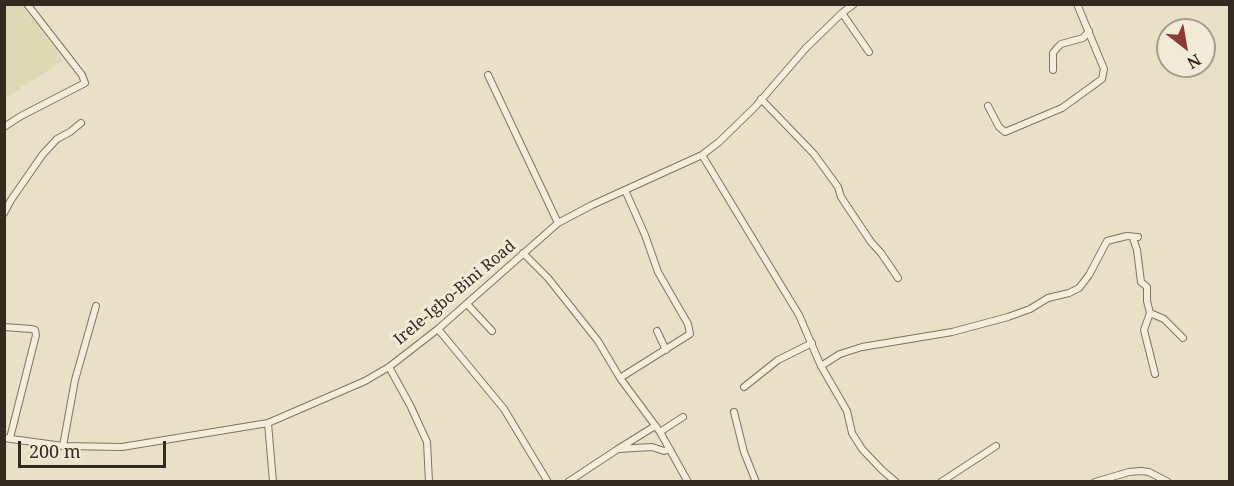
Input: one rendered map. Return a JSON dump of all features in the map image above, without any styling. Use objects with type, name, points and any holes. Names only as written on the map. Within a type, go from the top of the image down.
[{"type":"street","points":[[4,127],[85,83],[82,75],[27,4]]},
{"type":"street","name":"Irele-Igbo-Bini Road","points":[[7,438],[63,446],[122,447],[268,423],[336,395],[388,367],[438,329],[558,223],[702,155],[719,142],[806,48],[854,4]]},
{"type":"street","points":[[988,106],[999,127],[1005,132],[1062,108],[1098,84],[1104,75],[1104,69],[1077,4]]},
{"type":"street","points":[[842,13],[869,52]]},
{"type":"street","points":[[1053,70],[1053,52],[1061,44],[1083,38],[1089,31]]},
{"type":"street","points":[[488,75],[558,223]]},
{"type":"street","points":[[761,99],[814,154],[838,187],[871,242],[898,278]]},
{"type":"street","points":[[4,213],[43,154],[57,139],[81,123]]},
{"type":"street","points":[[702,155],[787,295],[821,366],[847,411],[852,433],[862,449],[896,482]]},
{"type":"street","points":[[620,378],[689,336],[690,330],[658,272],[625,190]]},
{"type":"street","points":[[821,366],[840,354],[862,347],[952,332],[1008,317],[1030,309],[1048,298],[1069,293],[1079,288],[1089,275],[1107,241],[1127,236],[1135,237],[1141,282],[1147,287],[1150,313],[1144,330],[1155,374]]},
{"type":"street","points":[[523,253],[548,278],[598,341],[620,378],[658,429],[688,482]]},
{"type":"street","points":[[467,304],[492,332]]},
{"type":"street","points":[[63,446],[75,380],[96,306]]},
{"type":"street","points":[[1150,313],[1164,319],[1183,338]]},
{"type":"street","points":[[4,327],[35,330],[36,335],[7,438]]},
{"type":"street","points":[[438,329],[504,409],[548,482]]},
{"type":"street","points":[[657,331],[666,350]]},
{"type":"street","points":[[744,387],[778,360],[812,344]]},
{"type":"street","points":[[388,367],[410,405],[427,442],[429,482]]},
{"type":"street","points":[[734,412],[744,453],[756,482]]},
{"type":"street","points":[[568,482],[618,449],[683,417]]},
{"type":"street","points":[[268,423],[273,482]]},
{"type":"street","points":[[941,482],[996,446]]},
{"type":"street","points":[[618,449],[652,447],[664,451],[670,449]]},
{"type":"street","points":[[1095,482],[1129,471],[1149,472],[1168,482]]},
{"type":"shaded area","points":[[5,4],[22,5],[62,61],[5,98]]}]
